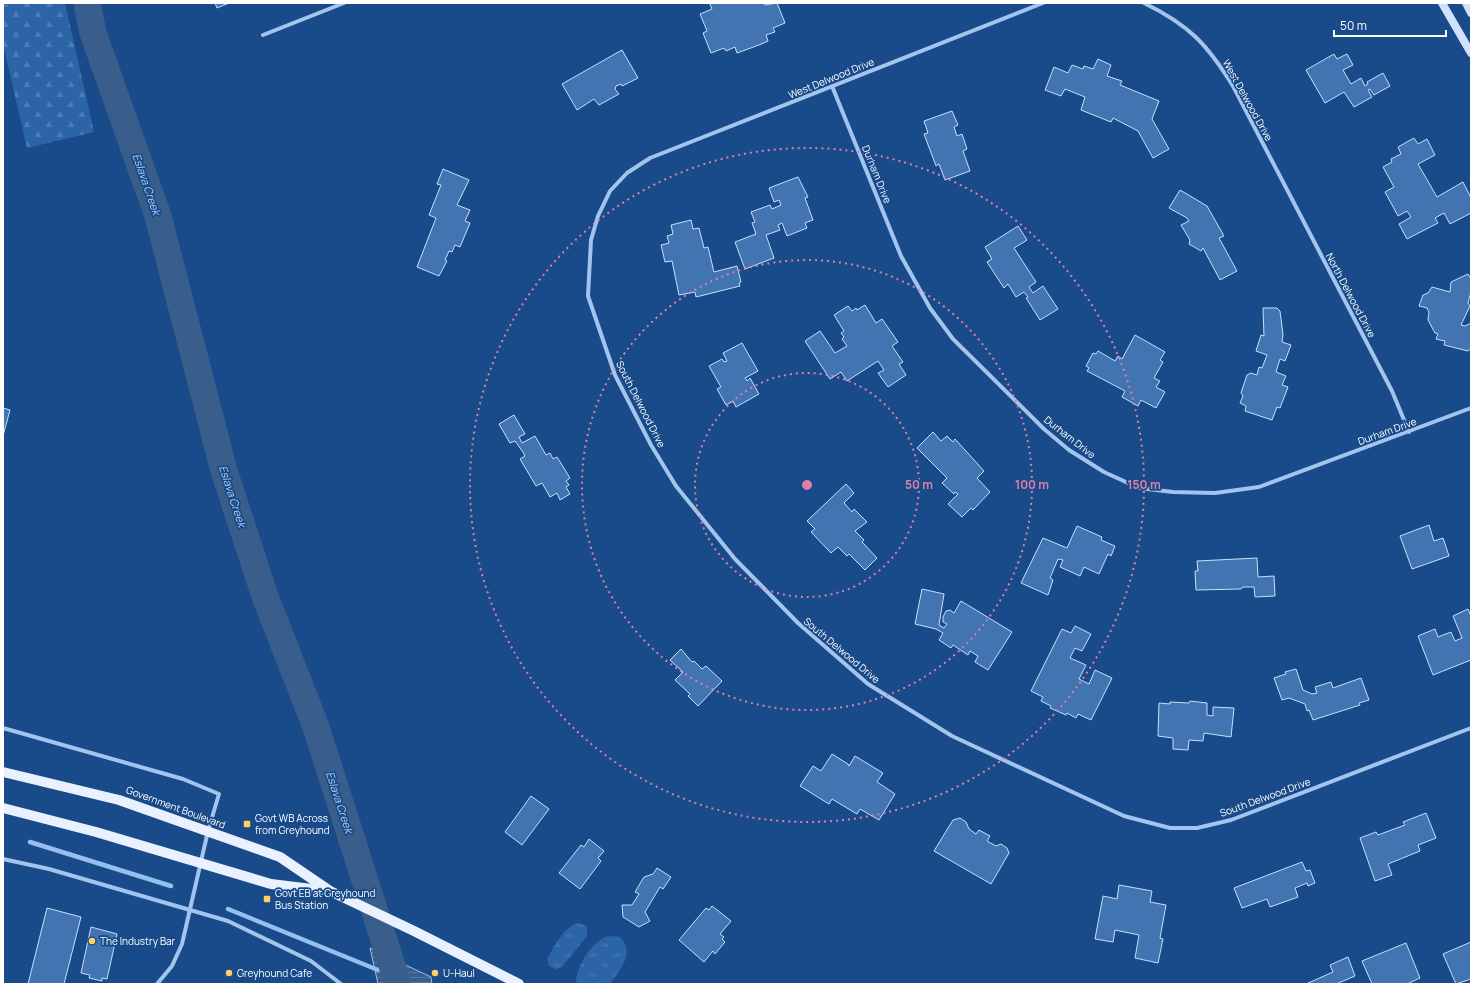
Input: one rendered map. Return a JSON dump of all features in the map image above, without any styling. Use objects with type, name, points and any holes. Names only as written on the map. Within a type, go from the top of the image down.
[{"type":"main road","points":[[1442,3],[1471,53]]},
{"type":"main road","points":[[1466,3],[1471,13]]},
{"type":"main road","name":"Government Boulevard","points":[[3,772],[119,800],[280,857],[330,891],[519,984]]},
{"type":"main road","name":"Government Boulevard","points":[[3,808],[96,832],[271,884],[330,891]]},
{"type":"street","points":[[263,35],[344,3]]},
{"type":"street","name":"West Delwood Drive","points":[[627,173],[650,158],[1043,3]]},
{"type":"street","name":"West Delwood Drive","points":[[1144,3],[1166,13],[1189,30],[1214,55],[1233,86],[1276,168]]},
{"type":"street","name":"Durham Drive","points":[[832,86],[901,256],[930,308],[953,339],[1044,429],[1070,450],[1104,472],[1139,488],[1166,491],[1215,493],[1259,487],[1471,408]]},
{"type":"street","name":"North Delwood Drive","points":[[1276,168],[1392,391],[1409,432]]},
{"type":"street","name":"South Delwood Drive","points":[[627,173],[610,191],[598,216],[591,240],[588,267],[588,296],[615,375],[652,445],[676,486],[735,559],[798,623],[868,684],[952,736],[1124,816],[1170,828],[1197,828],[1231,820],[1471,728]]},
{"type":"street","points":[[3,728],[183,779],[219,794],[200,863],[182,944],[172,966],[157,984]]},
{"type":"street","points":[[3,859],[49,870],[228,921],[311,961],[341,984]]},
{"type":"green space","points":[[3,3],[65,3],[94,132],[27,148],[3,44]]},
{"type":"green space","points":[[578,923],[587,926],[587,936],[562,967],[556,969],[549,966],[547,959],[556,943],[568,928]]},
{"type":"green space","points":[[608,936],[620,937],[625,943],[627,949],[625,961],[618,973],[610,984],[580,984],[576,982],[579,968],[586,954],[596,943]]},
{"type":"shaded area","points":[[370,948],[431,977],[432,984],[378,984]]},
{"type":"building","points":[[215,3],[229,3],[217,8]]},
{"type":"building","points":[[764,3],[765,5],[777,3],[785,23],[773,28],[775,32],[766,35],[768,41],[759,45],[737,53],[735,47],[726,51],[724,48],[711,53],[703,33],[707,31],[700,14],[712,9],[710,4]]},
{"type":"building","points":[[622,50],[638,78],[622,86],[621,84],[616,86],[615,89],[619,94],[599,105],[594,99],[577,110],[562,84]]},
{"type":"building","points":[[1334,54],[1337,59],[1347,54],[1353,65],[1343,70],[1351,84],[1361,78],[1365,86],[1368,84],[1367,82],[1383,73],[1390,86],[1374,95],[1370,89],[1368,90],[1372,97],[1354,107],[1344,92],[1325,103],[1306,70]]},
{"type":"building","points":[[1098,59],[1111,65],[1107,76],[1122,81],[1120,85],[1159,101],[1152,119],[1169,149],[1153,158],[1138,131],[1113,118],[1111,122],[1081,110],[1085,97],[1065,89],[1061,96],[1045,90],[1054,67],[1068,73],[1072,65],[1083,69],[1084,66],[1093,69]]},
{"type":"building","points":[[952,111],[958,125],[954,127],[957,136],[962,134],[967,149],[963,151],[970,171],[945,180],[939,164],[936,166],[924,134],[928,133],[924,121]]},
{"type":"building","points":[[1414,138],[1418,144],[1427,139],[1435,155],[1418,164],[1437,197],[1463,182],[1471,198],[1471,213],[1450,224],[1444,213],[1435,218],[1438,223],[1407,239],[1399,224],[1411,217],[1407,211],[1398,216],[1385,192],[1394,187],[1383,167],[1392,162],[1391,159],[1401,154],[1398,147]]},
{"type":"building","points":[[443,169],[469,180],[457,205],[470,210],[465,221],[470,223],[460,247],[455,245],[452,252],[449,251],[445,260],[447,261],[439,276],[417,267],[436,218],[429,215],[441,185],[437,184]]},
{"type":"building","points":[[798,177],[808,197],[805,198],[813,220],[805,223],[807,228],[787,236],[782,223],[778,225],[780,230],[766,235],[774,258],[745,269],[735,242],[756,234],[752,223],[755,222],[751,212],[770,205],[772,209],[781,205],[779,200],[774,202],[769,188]]},
{"type":"building","points":[[1180,190],[1207,206],[1224,236],[1219,238],[1237,271],[1220,280],[1203,248],[1201,251],[1189,244],[1190,240],[1181,225],[1189,221],[1187,218],[1169,208]]},
{"type":"building","points":[[691,220],[693,229],[699,228],[704,248],[708,247],[714,272],[737,266],[741,282],[739,283],[740,286],[696,297],[695,292],[679,295],[672,261],[665,262],[661,245],[669,243],[667,236],[673,234],[671,225]]},
{"type":"building","points":[[1018,226],[1027,240],[1014,248],[1036,282],[1029,287],[1033,293],[1043,286],[1058,309],[1040,320],[1026,298],[1028,297],[1024,292],[1016,297],[1008,284],[1004,288],[987,262],[992,259],[985,247]]},
{"type":"building","points":[[1468,274],[1471,279],[1471,292],[1468,303],[1470,306],[1461,325],[1465,326],[1471,323],[1471,348],[1468,351],[1444,345],[1445,341],[1436,339],[1438,334],[1435,333],[1428,320],[1429,312],[1427,308],[1419,306],[1423,295],[1428,293],[1432,287],[1450,292],[1451,282]]},
{"type":"building","points":[[865,305],[876,323],[882,319],[898,342],[892,346],[903,362],[899,364],[906,375],[888,387],[878,373],[884,370],[878,361],[847,381],[841,372],[830,379],[805,341],[820,331],[835,353],[847,346],[842,339],[844,337],[841,333],[844,331],[834,315],[848,306],[852,311]]},
{"type":"building","points":[[1263,308],[1277,308],[1280,311],[1283,335],[1282,342],[1291,345],[1285,361],[1280,359],[1276,372],[1286,376],[1282,385],[1288,387],[1280,408],[1277,407],[1272,420],[1245,411],[1246,406],[1240,403],[1243,396],[1241,393],[1247,375],[1251,373],[1257,375],[1259,367],[1262,368],[1267,355],[1256,351],[1261,335],[1264,336]]},
{"type":"building","points":[[1135,335],[1165,352],[1160,360],[1163,362],[1154,378],[1160,381],[1156,387],[1165,392],[1156,408],[1141,400],[1138,406],[1122,397],[1125,391],[1087,371],[1089,368],[1086,366],[1093,353],[1096,354],[1098,351],[1115,361],[1118,356],[1122,359]]},
{"type":"building","points":[[742,343],[758,371],[745,378],[747,381],[750,378],[759,394],[736,407],[733,401],[726,405],[717,389],[721,387],[709,366],[722,359],[724,362],[727,361],[723,353]]},
{"type":"building","points":[[3,408],[10,410],[3,436]]},
{"type":"building","points":[[514,415],[525,434],[519,437],[522,443],[535,436],[546,455],[550,453],[553,459],[557,457],[570,478],[566,481],[569,485],[566,487],[570,494],[560,500],[557,493],[550,497],[542,483],[536,486],[520,459],[525,456],[523,452],[515,441],[510,443],[499,424]]},
{"type":"building","points":[[933,432],[941,441],[947,436],[953,442],[955,439],[984,471],[977,478],[990,492],[973,510],[971,508],[962,517],[948,504],[958,494],[955,492],[954,494],[942,483],[947,478],[917,448]]},
{"type":"building","points":[[846,484],[854,493],[844,503],[852,512],[854,509],[867,522],[855,531],[864,540],[862,542],[877,558],[865,570],[849,554],[847,556],[838,547],[831,553],[811,532],[815,529],[807,521]]},
{"type":"building","points":[[1429,525],[1434,541],[1443,538],[1449,556],[1412,569],[1400,536]]},
{"type":"building","points":[[1077,526],[1102,537],[1101,540],[1115,546],[1111,556],[1108,554],[1099,574],[1084,567],[1080,576],[1060,567],[1063,560],[1058,559],[1050,578],[1053,580],[1048,595],[1021,583],[1043,538],[1067,548]]},
{"type":"building","points":[[1257,558],[1258,577],[1274,576],[1275,596],[1255,597],[1254,587],[1243,587],[1241,589],[1196,590],[1195,571],[1198,571],[1197,561]]},
{"type":"building","points":[[922,589],[944,594],[939,625],[944,628],[947,624],[943,622],[943,617],[946,611],[950,610],[954,613],[961,601],[1012,632],[988,670],[975,662],[978,656],[970,651],[968,655],[953,645],[951,648],[939,640],[943,633],[936,629],[915,624]]},
{"type":"building","points":[[1468,609],[1471,616],[1471,660],[1433,675],[1418,636],[1435,629],[1438,637],[1451,632],[1455,641],[1462,638],[1453,616]]},
{"type":"building","points":[[1075,626],[1091,634],[1082,651],[1075,648],[1070,658],[1086,665],[1079,679],[1089,684],[1095,670],[1112,678],[1091,720],[1078,714],[1076,718],[1067,713],[1066,715],[1050,708],[1051,706],[1041,701],[1043,697],[1031,691],[1062,629],[1071,633]]},
{"type":"building","points":[[681,649],[692,662],[694,661],[702,669],[706,666],[722,681],[698,706],[688,696],[690,694],[675,680],[683,672],[670,660]]},
{"type":"building","points":[[1296,669],[1303,690],[1312,694],[1317,693],[1315,687],[1331,682],[1333,688],[1361,678],[1369,700],[1359,703],[1360,705],[1313,720],[1309,710],[1307,711],[1305,704],[1289,698],[1282,700],[1274,678],[1286,674],[1285,672]]},
{"type":"building","points":[[1190,701],[1207,703],[1207,715],[1213,716],[1213,707],[1234,708],[1231,737],[1204,733],[1203,741],[1189,740],[1188,750],[1173,749],[1173,738],[1158,736],[1159,703],[1189,703]]},
{"type":"building","points":[[832,754],[849,766],[855,756],[883,773],[877,782],[895,794],[879,820],[860,809],[857,814],[832,799],[829,804],[800,786],[813,766],[821,771]]},
{"type":"building","points":[[531,796],[549,809],[522,845],[505,832]]},
{"type":"building","points":[[1426,813],[1436,838],[1418,845],[1420,851],[1388,864],[1392,875],[1375,881],[1360,838],[1376,832],[1378,835],[1405,825],[1403,822]]},
{"type":"building","points":[[960,818],[966,822],[969,829],[976,834],[979,830],[990,836],[987,841],[996,846],[1001,844],[1007,848],[1009,853],[991,884],[934,851],[953,820]]},
{"type":"building","points":[[589,839],[604,851],[598,858],[601,861],[580,889],[559,873],[581,845],[584,847]]},
{"type":"building","points":[[1302,862],[1306,871],[1310,870],[1315,883],[1308,886],[1307,883],[1295,888],[1298,897],[1270,907],[1267,899],[1242,908],[1234,888]]},
{"type":"building","points":[[657,868],[671,877],[663,889],[660,887],[645,912],[650,921],[639,927],[623,917],[622,905],[632,905],[639,894],[635,892],[644,877],[653,874]]},
{"type":"building","points":[[1119,885],[1152,891],[1150,902],[1166,905],[1160,938],[1163,939],[1158,963],[1135,958],[1139,935],[1115,930],[1113,942],[1095,939],[1103,896],[1117,899]]},
{"type":"building","points":[[712,906],[731,921],[720,934],[724,937],[722,939],[725,942],[715,954],[713,951],[704,962],[679,940],[706,908],[709,910]]},
{"type":"building","points":[[47,908],[81,917],[64,984],[28,984]]},
{"type":"building","points":[[91,927],[117,934],[107,979],[102,978],[102,981],[89,978],[90,975],[81,973]]},
{"type":"building","points":[[1471,942],[1471,979],[1456,984],[1443,954]]},
{"type":"building","points":[[1406,943],[1420,978],[1407,984],[1372,984],[1362,961]]},
{"type":"building","points":[[1348,957],[1355,976],[1336,984],[1306,984],[1333,972],[1330,965]]},
{"type":"waterway","name":"Eslava Creek","points":[[87,3],[93,33],[158,216],[224,471],[266,599],[316,727],[398,984]]},
{"type":"waterway","points":[[30,842],[171,886]]},
{"type":"waterway","points":[[228,909],[378,970]]},
{"type":"place","name":"Govt WB Across from Greyhound","points":[[247,824]]},
{"type":"place","name":"Govt EB at Greyhound Bus Station","points":[[267,899]]},
{"type":"place","name":"The Industry Bar","points":[[92,941]]},
{"type":"place","name":"Greyhound Cafe","points":[[229,973]]},
{"type":"place","name":"U-Haul","points":[[435,973]]}]
